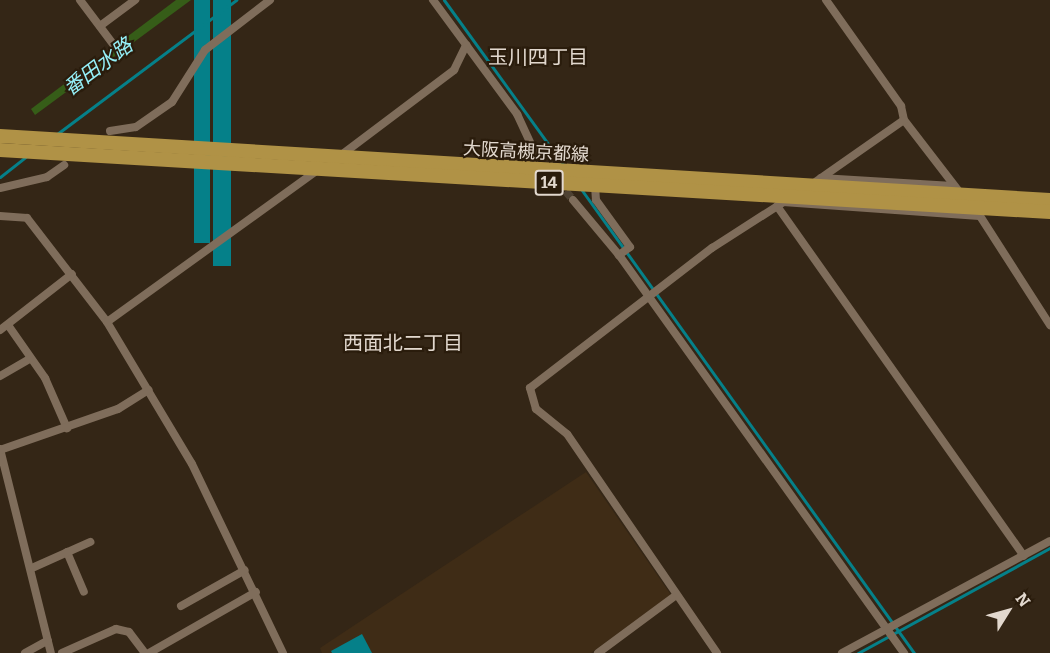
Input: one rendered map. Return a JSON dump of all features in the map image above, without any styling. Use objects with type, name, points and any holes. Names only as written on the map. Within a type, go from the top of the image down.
[{"type":"main road","name":"大阪高槻京都線","points":[[0,136],[336,159],[816,182],[1050,200]]},
{"type":"main road","name":"大阪高槻京都線","points":[[0,150],[595,186],[785,201],[1050,212]]},
{"type":"street","points":[[80,0],[113,44]]},
{"type":"street","points":[[100,26],[135,0]]},
{"type":"street","points":[[110,131],[136,128],[172,102],[205,50],[270,0]]},
{"type":"street","points":[[434,0],[516,114],[536,155]]},
{"type":"street","points":[[816,182],[956,188],[904,120],[901,106],[826,0]]},
{"type":"street","points":[[107,322],[336,159],[454,70],[466,45]]},
{"type":"street","points":[[717,653],[675,596],[567,434],[536,409],[530,388],[648,295],[904,120]]},
{"type":"street","points":[[0,188],[47,177],[64,165]]},
{"type":"street","points":[[595,186],[596,200],[630,247],[619,255]]},
{"type":"street","points":[[573,200],[619,255],[904,653]]},
{"type":"street","points":[[785,201],[980,216],[1050,325]]},
{"type":"street","points":[[785,201],[1024,556]]},
{"type":"street","points":[[0,216],[27,218],[107,322],[148,390],[245,570],[283,653]]},
{"type":"street","points":[[0,330],[72,274]]},
{"type":"street","points":[[9,325],[29,359],[45,378],[67,428]]},
{"type":"street","points":[[0,376],[29,359]]},
{"type":"street","points":[[51,653],[32,568],[0,450],[118,408],[148,390]]},
{"type":"street","points":[[32,568],[90,542]]},
{"type":"street","points":[[842,653],[1050,542]]},
{"type":"street","points":[[67,552],[84,592]]},
{"type":"street","points":[[181,606],[245,570]]},
{"type":"street","points":[[62,653],[116,629],[129,632],[146,653],[255,592]]},
{"type":"street","points":[[598,653],[675,596]]},
{"type":"street","points":[[25,653],[48,640]]},
{"type":"shaded area","points":[[586,472],[671,595],[591,653],[322,653],[320,648]]},
{"type":"green space","points":[[176,0],[191,0],[35,115],[31,109]]},
{"type":"water","points":[[194,0],[210,0],[210,243],[194,243]]},
{"type":"water","points":[[213,0],[231,0],[231,266],[213,266]]},
{"type":"water","points":[[362,634],[372,653],[332,653],[331,651]]},
{"type":"waterway","points":[[57,134],[236,0]]},
{"type":"waterway","points":[[444,0],[564,166]]},
{"type":"waterway","points":[[0,177],[26,157]]},
{"type":"waterway","points":[[581,189],[914,653]]},
{"type":"waterway","points":[[858,653],[1050,548]]},
{"type":"tunnel","points":[[558,182],[573,200]]},
{"type":"district","name":"玉川四丁目","points":[[538,57]]},
{"type":"district","name":"西面北二丁目","points":[[403,343]]},
{"type":"water label","name":"番田水路","points":[[98,67]]}]
